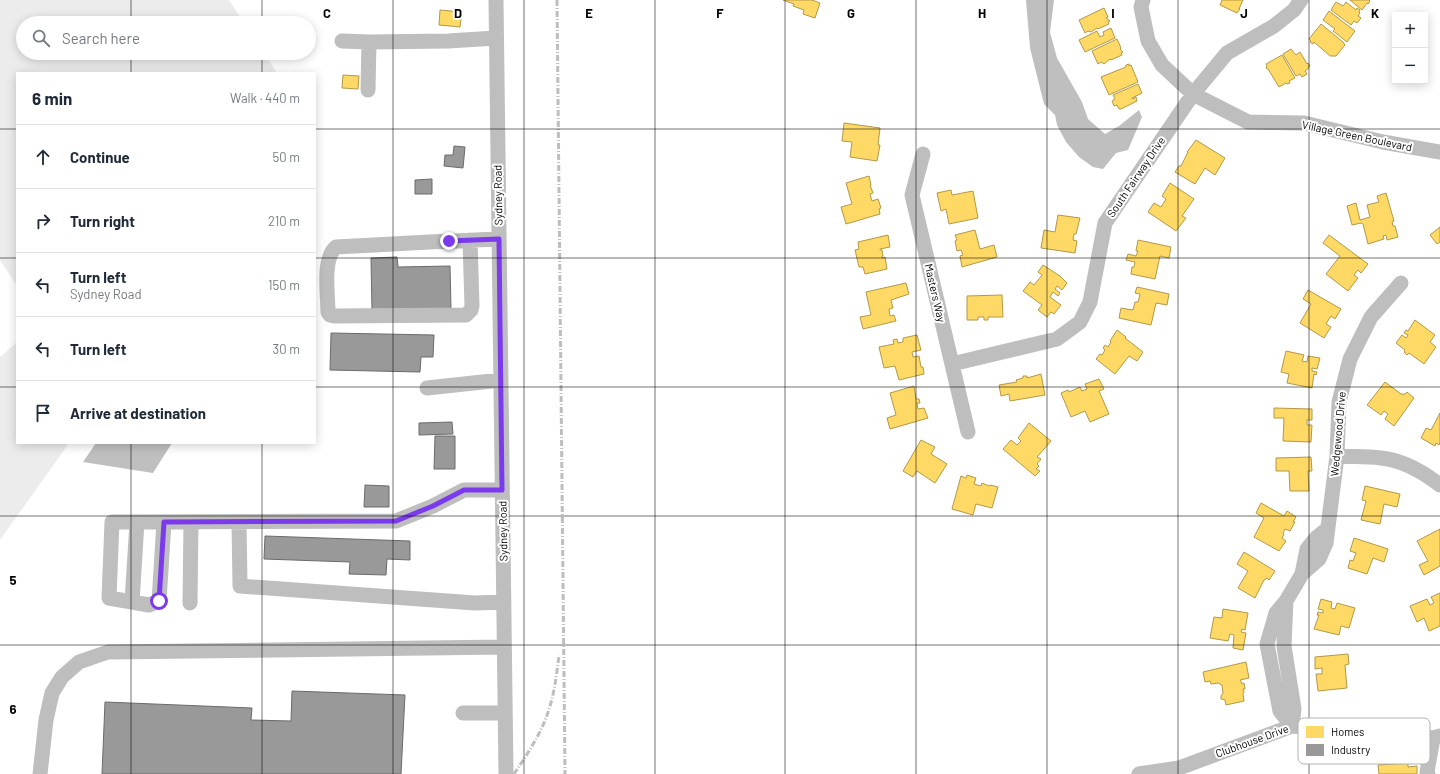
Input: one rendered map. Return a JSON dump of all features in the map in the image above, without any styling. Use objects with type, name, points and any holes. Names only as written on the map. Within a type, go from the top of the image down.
[{"type":"street","name":"Sydney Road","points":[[496,0],[506,774]]},
{"type":"street","name":"Village Green Boulevard","points":[[1143,0],[1141,7],[1148,41],[1162,65],[1193,94],[1248,122],[1304,123],[1383,142],[1440,152]]},
{"type":"street","name":"South Fairway Drive","points":[[952,364],[1057,339],[1080,322],[1090,302],[1105,223],[1193,94],[1227,53],[1274,26],[1294,10],[1301,0]]},
{"type":"street","points":[[342,41],[448,41],[496,38]]},
{"type":"street","points":[[368,90],[369,42]]},
{"type":"street","name":"Village Green Boulevard","points":[[1424,150],[1440,163]]},
{"type":"street","name":"Masters Way","points":[[923,154],[912,195],[968,432]]},
{"type":"street","points":[[470,240],[472,306],[471,310],[466,315],[334,316],[330,315],[328,312],[328,260],[331,252],[336,247],[470,240],[499,239]]},
{"type":"street","name":"Wedgewood Drive","points":[[1292,726],[1280,711],[1267,644],[1276,613],[1286,601],[1302,574],[1307,549],[1316,538],[1327,529],[1337,456],[1339,402],[1350,359],[1371,317],[1401,283]]},
{"type":"street","points":[[428,388],[501,380]]},
{"type":"street","points":[[1337,456],[1382,458],[1403,463],[1427,475],[1440,485]]},
{"type":"street","points":[[164,522],[159,601],[149,605],[109,598],[112,522],[396,521],[433,506],[464,490],[502,490]]},
{"type":"street","points":[[132,602],[137,522]]},
{"type":"street","points":[[190,602],[192,522]]},
{"type":"street","points":[[239,522],[240,586],[475,603],[504,602]]},
{"type":"street","points":[[40,774],[46,720],[52,693],[62,677],[79,662],[108,652],[504,647]]},
{"type":"street","points":[[463,713],[505,713]]},
{"type":"street","name":"Clubhouse Drive","points":[[1139,774],[1179,768],[1292,726],[1298,726]]},
{"type":"street","points":[[1430,760],[1436,737]]},
{"type":"street","points":[[1428,774],[1427,772],[1429,764]]},
{"type":"shaded area","points":[[0,0],[229,0],[239,16],[16,16],[16,60],[269,60],[276,72],[16,72],[16,284],[0,260]]},
{"type":"shaded area","points":[[1026,0],[1054,0],[1050,32],[1057,58],[1082,102],[1088,119],[1105,134],[1119,126],[1139,110],[1142,117],[1128,150],[1116,153],[1103,169],[1093,167],[1079,157],[1066,142],[1057,125],[1055,115],[1044,104],[1030,48]]},
{"type":"shaded area","points":[[16,343],[16,444],[67,444],[67,446],[0,540],[0,357]]},
{"type":"shaded area","points":[[95,444],[171,444],[153,473],[83,462]]},
{"type":"building: Homes","points":[[783,0],[812,0],[820,3],[815,18],[803,14],[804,10]]},
{"type":"building: Homes","points":[[1222,0],[1243,0],[1237,13],[1220,5]]},
{"type":"building: Homes","points":[[1350,0],[1369,0],[1370,1],[1362,10]]},
{"type":"building: Homes","points":[[1336,2],[1343,6],[1346,2],[1356,10],[1357,8],[1360,10],[1358,16],[1361,18],[1357,23],[1354,21],[1351,25],[1331,10]]},
{"type":"building: Homes","points":[[1104,8],[1108,17],[1106,18],[1110,21],[1108,22],[1109,24],[1085,33],[1079,20]]},
{"type":"building: Homes","points":[[440,10],[462,12],[460,27],[439,25]]},
{"type":"building: Homes","points":[[1329,11],[1355,31],[1347,42],[1333,31],[1335,29],[1323,20]]},
{"type":"building: Homes","points":[[1321,24],[1345,45],[1336,56],[1330,56],[1314,42],[1313,44],[1310,42],[1311,41],[1309,39]]},
{"type":"building: Homes","points":[[1111,28],[1115,38],[1085,52],[1079,40],[1097,31],[1100,37],[1104,35],[1103,32]]},
{"type":"building: Homes","points":[[1117,39],[1121,48],[1120,49],[1123,52],[1121,53],[1122,55],[1111,60],[1110,59],[1104,64],[1101,62],[1098,64],[1092,51]]},
{"type":"building: Homes","points":[[1291,49],[1296,55],[1300,52],[1307,64],[1308,63],[1310,66],[1308,66],[1309,68],[1305,71],[1307,74],[1302,77],[1300,74],[1296,76],[1283,54]]},
{"type":"building: Homes","points":[[1282,55],[1295,78],[1289,81],[1290,83],[1286,83],[1279,87],[1267,69],[1266,64]]},
{"type":"building: Homes","points":[[1129,64],[1129,66],[1131,65],[1138,82],[1109,95],[1101,77],[1126,67],[1126,65]]},
{"type":"building: Homes","points":[[343,75],[359,76],[358,89],[342,88]]},
{"type":"building: Homes","points":[[1138,84],[1142,93],[1132,98],[1133,99],[1136,97],[1137,101],[1121,109],[1119,109],[1117,105],[1114,106],[1112,101],[1115,99],[1113,95]]},
{"type":"building: Homes","points":[[844,123],[880,128],[878,145],[880,145],[877,161],[850,157],[852,142],[842,141]]},
{"type":"building: Homes","points":[[1196,140],[1225,158],[1215,175],[1205,168],[1195,184],[1175,172],[1179,166],[1181,166],[1187,152]]},
{"type":"building: Homes","points":[[869,176],[873,193],[870,194],[872,201],[878,199],[881,208],[879,209],[880,214],[846,224],[841,207],[852,204],[846,183]]},
{"type":"building: Homes","points":[[1170,183],[1194,199],[1182,216],[1186,218],[1176,231],[1148,212],[1154,203],[1161,207],[1166,199],[1162,196]]},
{"type":"building: Homes","points":[[951,190],[952,195],[973,191],[978,218],[949,224],[946,209],[941,211],[937,193]]},
{"type":"building: Homes","points":[[1386,193],[1394,221],[1392,222],[1393,226],[1395,226],[1398,237],[1387,240],[1386,235],[1383,236],[1384,239],[1368,244],[1363,224],[1352,225],[1347,206],[1356,203],[1360,220],[1370,217],[1367,205],[1379,202],[1377,196]]},
{"type":"building: Homes","points":[[1058,215],[1080,218],[1073,240],[1077,241],[1075,253],[1041,248],[1044,230],[1055,232]]},
{"type":"building: Homes","points":[[1440,227],[1440,242],[1437,244],[1430,235]]},
{"type":"building: Homes","points":[[975,230],[980,249],[994,245],[997,257],[962,267],[960,256],[963,255],[961,250],[957,251],[955,241],[957,240],[955,235]]},
{"type":"building: Homes","points":[[888,235],[890,247],[880,249],[882,250],[882,258],[885,257],[887,269],[865,274],[863,267],[859,267],[855,250],[859,249],[858,242]]},
{"type":"building: Homes","points":[[1329,235],[1368,264],[1361,273],[1358,270],[1354,275],[1358,278],[1348,291],[1326,274],[1340,256],[1323,243]]},
{"type":"building: Homes","points":[[1138,240],[1171,247],[1169,258],[1160,256],[1155,279],[1131,274],[1132,267],[1134,267],[1135,262],[1126,260],[1128,254],[1136,256],[1138,251],[1136,251]]},
{"type":"building: Homes","points":[[1043,265],[1060,276],[1067,283],[1062,290],[1057,286],[1055,289],[1060,293],[1058,296],[1053,292],[1050,297],[1061,305],[1054,314],[1051,312],[1047,317],[1038,310],[1042,305],[1023,291],[1030,282],[1034,285],[1042,275],[1038,272]]},
{"type":"building: Homes","points":[[906,283],[909,294],[891,300],[893,308],[889,309],[890,316],[894,315],[896,321],[863,329],[860,317],[871,315],[866,292]]},
{"type":"building: Homes","points":[[1137,287],[1169,294],[1167,305],[1156,303],[1151,325],[1119,318],[1121,308],[1133,310],[1135,302],[1138,302],[1140,294],[1135,293]]},
{"type":"building: Homes","points":[[1308,290],[1341,309],[1335,319],[1331,316],[1326,324],[1331,327],[1324,338],[1300,323],[1311,304],[1303,299]]},
{"type":"building: Homes","points":[[1002,295],[1003,317],[988,317],[988,320],[984,320],[984,317],[978,317],[978,320],[967,320],[967,296]]},
{"type":"building: Homes","points":[[1415,320],[1435,335],[1430,342],[1436,347],[1424,364],[1409,353],[1407,355],[1404,352],[1405,350],[1396,343],[1402,335],[1406,338],[1408,335],[1404,333],[1406,330],[1408,331]]},
{"type":"building: Homes","points":[[1117,330],[1143,352],[1137,361],[1129,356],[1115,374],[1096,359],[1100,354],[1102,355],[1105,350],[1103,348],[1105,345],[1108,347]]},
{"type":"building: Homes","points":[[917,335],[921,350],[912,352],[913,357],[919,356],[924,374],[899,380],[895,366],[884,368],[879,347],[894,344],[893,340],[897,339],[898,343],[903,342],[903,338]]},
{"type":"building: Homes","points":[[1286,351],[1304,355],[1302,361],[1307,362],[1308,356],[1320,358],[1317,369],[1312,368],[1312,371],[1317,372],[1316,375],[1314,374],[1312,388],[1287,383],[1289,374],[1281,372]]},
{"type":"building: Homes","points":[[1041,374],[1045,395],[1010,401],[1009,394],[1001,396],[999,385],[1017,382],[1016,380],[1023,378],[1023,376],[1027,376],[1027,378]]},
{"type":"building: Homes","points":[[1099,379],[1104,389],[1099,391],[1109,414],[1090,422],[1085,411],[1071,417],[1061,393],[1068,390],[1069,392],[1080,387],[1082,391],[1087,389],[1085,384]]},
{"type":"building: Homes","points":[[1385,382],[1401,394],[1405,394],[1407,392],[1414,398],[1394,426],[1385,419],[1388,414],[1384,411],[1381,415],[1367,405]]},
{"type":"building: Homes","points":[[914,386],[916,399],[919,399],[920,403],[917,403],[918,409],[924,408],[928,418],[890,429],[887,418],[896,415],[890,393]]},
{"type":"building: Homes","points":[[1274,408],[1312,409],[1312,420],[1307,420],[1307,425],[1312,425],[1311,442],[1283,441],[1284,418],[1274,418]]},
{"type":"building: Homes","points":[[1440,413],[1440,442],[1439,445],[1436,443],[1435,446],[1421,438],[1426,428],[1431,430]]},
{"type":"building: Homes","points":[[1029,423],[1051,441],[1037,457],[1041,459],[1037,464],[1039,466],[1036,469],[1040,471],[1035,476],[1003,449],[1011,440],[1017,445],[1021,441],[1018,438]]},
{"type":"building: Homes","points":[[921,440],[935,447],[931,454],[947,464],[935,483],[917,471],[913,477],[903,471]]},
{"type":"building: Homes","points":[[1311,457],[1312,471],[1308,471],[1309,491],[1290,491],[1289,471],[1276,471],[1276,458]]},
{"type":"building: Homes","points":[[967,475],[976,478],[974,484],[981,486],[982,483],[989,486],[998,487],[992,508],[976,504],[973,515],[952,509],[961,476],[966,478]]},
{"type":"building: Homes","points":[[1365,486],[1400,494],[1397,507],[1384,504],[1380,524],[1361,520],[1366,501],[1362,500]]},
{"type":"building: Homes","points":[[1261,503],[1284,516],[1287,511],[1296,517],[1290,531],[1285,529],[1283,533],[1282,538],[1286,541],[1279,551],[1254,537],[1264,518],[1256,513]]},
{"type":"building: Homes","points":[[1440,529],[1440,566],[1424,575],[1419,565],[1428,561],[1417,541]]},
{"type":"building: Homes","points":[[1354,538],[1388,549],[1384,562],[1373,558],[1367,574],[1348,568],[1350,560],[1353,561],[1356,553],[1350,551]]},
{"type":"building: Homes","points":[[1244,552],[1275,571],[1269,580],[1267,578],[1264,580],[1255,598],[1238,588],[1248,571],[1237,564]]},
{"type":"building: Homes","points":[[1440,593],[1440,626],[1429,631],[1424,618],[1417,622],[1410,606],[1427,599],[1430,605],[1434,603],[1431,597]]},
{"type":"building: Homes","points":[[1321,599],[1332,602],[1331,608],[1335,609],[1337,603],[1355,608],[1349,628],[1341,626],[1339,635],[1314,629],[1319,615],[1317,615],[1318,612],[1323,613],[1323,610],[1318,609]]},
{"type":"building: Homes","points":[[1223,609],[1248,613],[1245,630],[1242,629],[1241,632],[1246,633],[1243,650],[1233,648],[1234,635],[1230,634],[1228,641],[1210,638],[1214,617],[1222,618]]},
{"type":"building: Homes","points":[[1348,654],[1349,664],[1345,665],[1347,688],[1318,691],[1316,674],[1322,674],[1322,668],[1315,669],[1315,657]]},
{"type":"building: Homes","points":[[1246,662],[1249,678],[1240,680],[1242,684],[1244,683],[1244,701],[1226,705],[1225,700],[1221,699],[1223,693],[1222,685],[1218,683],[1211,684],[1210,681],[1205,682],[1203,672]]},
{"type":"building: Homes","points":[[1408,764],[1408,767],[1417,766],[1417,774],[1379,774],[1378,765]]},
{"type":"building: Industry","points":[[454,146],[465,147],[463,168],[444,166],[445,155],[453,155]]},
{"type":"building: Industry","points":[[432,179],[432,194],[415,194],[415,180]]},
{"type":"building: Industry","points":[[397,257],[398,267],[450,266],[451,309],[372,311],[371,258]]},
{"type":"building: Industry","points":[[331,333],[434,335],[433,357],[421,357],[420,372],[330,370]]},
{"type":"building: Industry","points":[[452,422],[453,434],[419,435],[419,423]]},
{"type":"building: Industry","points":[[435,436],[455,436],[455,469],[434,469]]},
{"type":"building: Industry","points":[[365,485],[389,486],[389,507],[364,507]]},
{"type":"building: Industry","points":[[265,536],[410,541],[410,560],[387,559],[386,575],[349,574],[350,562],[264,559]]},
{"type":"building: Industry","points":[[292,691],[405,695],[401,774],[102,774],[105,702],[252,708],[251,720],[291,721]]},
{"type":"railway","points":[[557,0],[565,774]]},
{"type":"railway","points":[[514,774],[535,742],[547,715],[555,687],[559,655]]},
{"type":"route","points":[[159,601],[164,522],[396,521],[433,506],[464,490],[502,490],[499,239],[449,241]]}]
